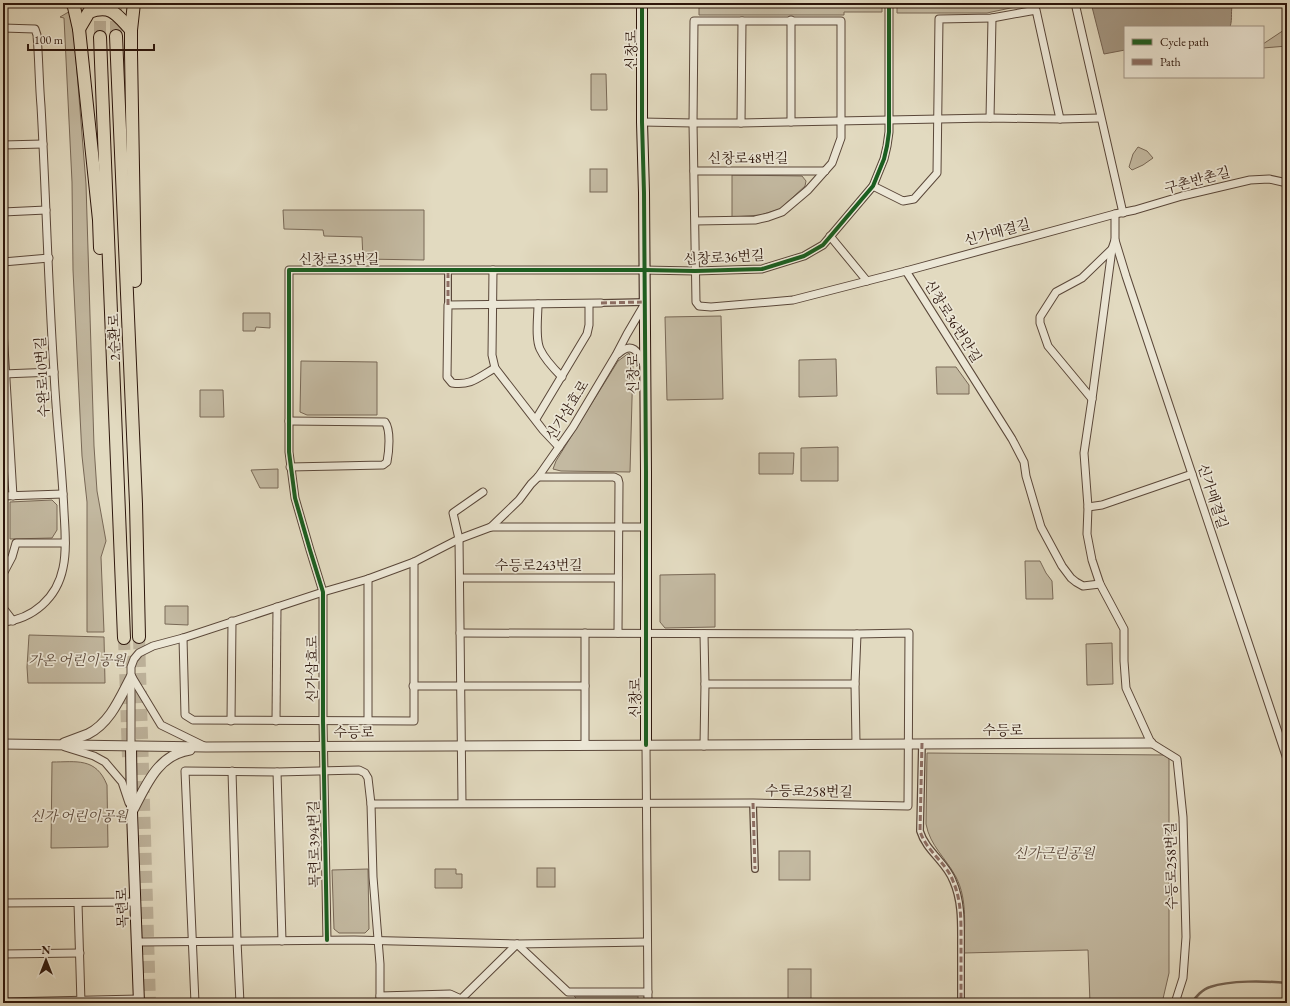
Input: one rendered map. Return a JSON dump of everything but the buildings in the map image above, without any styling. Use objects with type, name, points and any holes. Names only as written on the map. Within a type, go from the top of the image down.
[{"type":"highway","points":[[72,3],[79,29],[99,220],[109,447],[118,488]]},
{"type":"highway","points":[[79,29],[83,10],[87,3]]},
{"type":"highway","points":[[117,3],[131,30]]},
{"type":"highway","points":[[134,3],[131,30],[133,215],[139,452],[136,504]]},
{"type":"highway","points":[[79,29],[89,12],[101,8],[108,9],[113,12],[131,30]]},
{"type":"highway","name":"2순환로","points":[[116,36],[136,504],[138,637]]},
{"type":"highway","name":"2순환로","points":[[100,37],[124,638]]},
{"type":"main road","name":"신창로","points":[[642,3],[646,471],[646,745]]},
{"type":"main road","name":"목련로","points":[[131,746],[139,1001]]},
{"type":"street","name":"신창로36번길","points":[[644,270],[726,271],[762,269],[804,256],[823,245],[873,186],[884,158],[887,146],[889,120],[889,3]]},
{"type":"street","points":[[1075,3],[1119,213]]},
{"type":"street","points":[[873,186],[903,201],[914,199],[937,173],[940,19],[992,18],[1036,10],[1060,119]]},
{"type":"street","points":[[990,118],[992,18]]},
{"type":"street","points":[[792,20],[792,122]]},
{"type":"street","name":"신창로48번길","points":[[695,221],[755,220],[782,212],[808,190],[825,171],[832,163],[842,138],[842,122],[841,21],[694,21],[694,171],[825,171]]},
{"type":"street","points":[[741,123],[742,21]]},
{"type":"street","name":"수완로10번길","points":[[3,28],[35,29],[37,35],[54,372],[65,543],[63,567],[59,583],[54,592],[36,611],[25,617],[13,621],[3,622]]},
{"type":"street","points":[[642,122],[741,123],[990,118],[1100,118]]},
{"type":"street","points":[[3,144],[43,144]]},
{"type":"street","name":"신창로36번길","points":[[694,171],[694,271]]},
{"type":"street","name":"구촌반촌길","points":[[1119,213],[1250,180],[1269,179],[1287,183]]},
{"type":"street","points":[[3,212],[46,210]]},
{"type":"street","name":"신가매결길","points":[[906,271],[1119,213],[1115,240],[1112,249],[1084,453],[1088,507],[1087,534],[1092,560],[1100,584],[1124,629],[1126,688],[1151,743]]},
{"type":"street","points":[[830,236],[867,281]]},
{"type":"street","name":"신가매결길","points":[[1115,240],[1287,759]]},
{"type":"street","name":"신가매결길","points":[[1092,399],[1048,346],[1040,323],[1040,317],[1046,305],[1056,292],[1082,278],[1112,249]]},
{"type":"street","points":[[3,262],[49,258]]},
{"type":"street","name":"신창로35번길","points":[[323,592],[295,498],[290,467],[289,270],[644,270]]},
{"type":"street","points":[[448,270],[447,377],[452,383],[461,384],[472,381],[495,368]]},
{"type":"street","points":[[493,270],[492,355],[495,368],[543,430],[560,447]]},
{"type":"street","name":"신창로36번안길","points":[[694,271],[696,302],[699,306],[704,307],[792,300],[906,271],[1024,462],[1026,476],[1041,527],[1062,566],[1071,578],[1083,586],[1100,584]]},
{"type":"street","points":[[448,305],[601,303],[644,304]]},
{"type":"street","points":[[538,304],[538,342],[540,350],[562,377]]},
{"type":"street","points":[[536,419],[587,334],[589,325],[589,304]]},
{"type":"street","name":"신가삼효로","points":[[491,527],[519,500],[560,447],[616,355],[644,304]]},
{"type":"street","points":[[3,330],[4,374],[13,496]]},
{"type":"street","points":[[616,355],[624,348],[633,349],[637,351],[644,365]]},
{"type":"street","points":[[4,374],[54,372]]},
{"type":"street","points":[[289,421],[385,422],[388,426],[388,455],[387,462],[383,465],[290,467]]},
{"type":"street","points":[[1088,507],[1102,504],[1192,474]]},
{"type":"street","points":[[538,477],[614,477],[618,479],[618,633]]},
{"type":"street","points":[[462,803],[459,539],[453,513],[483,492]]},
{"type":"street","points":[[3,496],[63,494]]},
{"type":"street","name":"신가삼효로","points":[[131,746],[131,667],[134,659],[139,653],[153,646],[183,638],[232,621],[368,579],[414,562],[459,539],[491,527],[645,527]]},
{"type":"street","points":[[3,574],[12,557],[16,543],[65,543]]},
{"type":"street","points":[[183,638],[185,715],[193,720],[414,721],[414,562]]},
{"type":"street","name":"수등로243번길","points":[[460,578],[618,578]]},
{"type":"street","points":[[368,579],[368,721]]},
{"type":"street","name":"신가삼효로","points":[[323,592],[323,746]]},
{"type":"street","points":[[276,721],[277,607]]},
{"type":"street","points":[[3,608],[13,621]]},
{"type":"street","points":[[231,721],[232,621]]},
{"type":"street","points":[[460,632],[646,634],[909,633],[909,743]]},
{"type":"street","points":[[584,633],[585,745]]},
{"type":"street","points":[[704,634],[704,746]]},
{"type":"street","points":[[856,744],[855,684],[857,634]]},
{"type":"street","points":[[57,745],[89,733],[100,725],[113,711],[131,677]]},
{"type":"street","points":[[131,677],[161,725],[206,747]]},
{"type":"street","points":[[705,684],[855,684]]},
{"type":"street","points":[[413,686],[585,686]]},
{"type":"street","name":"수등로258번길","points":[[371,804],[753,803],[908,806],[909,743]]},
{"type":"street","points":[[922,743],[920,831],[923,840],[953,880],[959,898],[961,1003]]},
{"type":"street","name":"수등로","points":[[3,744],[206,747],[1151,743]]},
{"type":"street","name":"수등로258번길","points":[[1151,743],[1177,759],[1183,817],[1186,937],[1183,978],[1175,1003]]},
{"type":"street","name":"목련로","points":[[57,745],[94,756],[105,762],[122,782],[132,812]]},
{"type":"street","points":[[646,745],[648,1003]]},
{"type":"street","name":"목련로394번길","points":[[323,746],[327,940]]},
{"type":"street","points":[[132,812],[155,771],[164,761],[183,751],[206,747]]},
{"type":"street","points":[[194,1003],[193,942],[185,771],[277,772],[359,770],[365,772],[368,778],[371,804],[373,877],[380,964],[380,1000],[450,994],[459,1001],[517,944]]},
{"type":"street","points":[[232,771],[240,1003]]},
{"type":"street","points":[[277,772],[282,940]]},
{"type":"street","points":[[753,803],[755,869]]},
{"type":"street","points":[[3,903],[136,902]]},
{"type":"street","points":[[78,903],[81,1002]]},
{"type":"street","points":[[138,942],[378,940],[517,944],[647,942]]},
{"type":"street","points":[[517,944],[568,992],[648,992]]},
{"type":"street","points":[[3,954],[80,954]]},
{"type":"street","points":[[3,1002],[139,1001]]},
{"type":"green space","points":[[882,3],[882,12],[844,12],[844,15],[699,15],[699,4]]},
{"type":"green space","points":[[897,3],[1034,3],[987,13],[897,13]]},
{"type":"green space","points":[[72,10],[86,184],[94,446],[97,491],[106,541],[101,557],[104,632],[87,632],[87,502],[82,456],[73,270],[72,182],[64,18],[60,17]]},
{"type":"green space","points":[[1287,28],[1287,46],[1264,48],[1264,43]]},
{"type":"green space","points":[[591,74],[606,74],[607,110],[591,110]]},
{"type":"green space","points":[[1138,147],[1147,151],[1153,158],[1132,170],[1129,167],[1133,154]]},
{"type":"green space","points":[[590,169],[607,169],[607,192],[590,192]]},
{"type":"green space","points":[[732,175],[802,176],[806,181],[805,186],[780,209],[761,215],[732,217]]},
{"type":"green space","points":[[283,210],[424,210],[424,260],[363,259],[362,237],[324,236],[323,230],[284,229]]},
{"type":"green space","points":[[243,313],[270,313],[270,328],[256,327],[255,331],[243,331]]},
{"type":"green space","points":[[721,316],[723,399],[667,400],[665,317]]},
{"type":"green space","points":[[629,353],[633,363],[630,472],[561,471],[553,469],[556,461],[618,361]]},
{"type":"green space","points":[[836,359],[837,396],[799,397],[799,360]]},
{"type":"green space","points":[[301,361],[377,362],[377,415],[307,415],[300,412]]},
{"type":"green space","points":[[936,367],[956,367],[969,385],[969,394],[937,394]]},
{"type":"green space","points":[[200,390],[223,390],[224,417],[200,417]]},
{"type":"green space","points":[[838,447],[838,481],[801,481],[801,448]]},
{"type":"green space","points":[[759,453],[794,453],[793,474],[759,474]]},
{"type":"green space","points":[[278,469],[278,488],[260,488],[251,470]]},
{"type":"green space","points":[[52,500],[57,505],[57,530],[52,538],[10,539],[10,502]]},
{"type":"green space","points":[[1025,561],[1040,561],[1052,581],[1053,599],[1026,599]]},
{"type":"green space","points":[[715,574],[715,627],[665,628],[660,622],[660,575]]},
{"type":"green space","points":[[165,606],[188,606],[188,625],[165,624]]},
{"type":"green space","name":"가온 어린이공원","points":[[29,635],[104,637],[105,683],[28,683],[27,667]]},
{"type":"green space","points":[[1112,643],[1113,684],[1087,685],[1086,644]]},
{"type":"green space","name":"신가근린공원","points":[[927,753],[1169,755],[1169,973],[1162,1003],[1090,1003],[1088,950],[964,953],[964,905],[960,886],[952,870],[931,839],[926,824]]},
{"type":"green space","name":"신가 어린이공원","points":[[52,762],[84,763],[91,765],[102,776],[107,785],[108,847],[51,848]]},
{"type":"green space","points":[[779,851],[810,851],[810,880],[779,880]]},
{"type":"green space","points":[[537,868],[555,868],[555,887],[537,887]]},
{"type":"green space","points":[[368,869],[369,929],[365,933],[339,933],[334,929],[332,870]]},
{"type":"green space","points":[[435,869],[456,869],[456,874],[462,874],[462,888],[435,888]]},
{"type":"green space","points":[[788,969],[811,969],[811,1000],[788,1000]]},
{"type":"green space","points":[[574,996],[638,996],[638,1003],[581,1003]]},
{"type":"shaded area","points":[[1091,3],[1233,3],[1230,26],[1124,26],[1124,50],[1104,54]]},
{"type":"waterway","points":[[1192,1003],[1197,996],[1205,990],[1218,985],[1248,982],[1287,983]]},
{"type":"tunnel","points":[[100,3],[100,37]]},
{"type":"tunnel","points":[[116,3],[116,36]]},
{"type":"tunnel","points":[[139,637],[150,1003]]},
{"type":"tunnel","points":[[124,638],[128,757]]},
{"type":"marked path","points":[[448,270],[448,305]]},
{"type":"marked path","points":[[601,303],[644,302]]},
{"type":"marked path","points":[[922,743],[920,831],[927,845],[950,874],[958,897],[961,921],[961,1003]]},
{"type":"marked path","points":[[753,803],[755,869]]},
{"type":"cycle path","points":[[642,3],[646,471],[646,745]]},
{"type":"cycle path","points":[[327,940],[323,721],[323,592],[295,498],[289,452],[289,270],[695,271],[762,269],[804,256],[823,245],[873,186],[884,159],[889,132],[889,3]]}]
